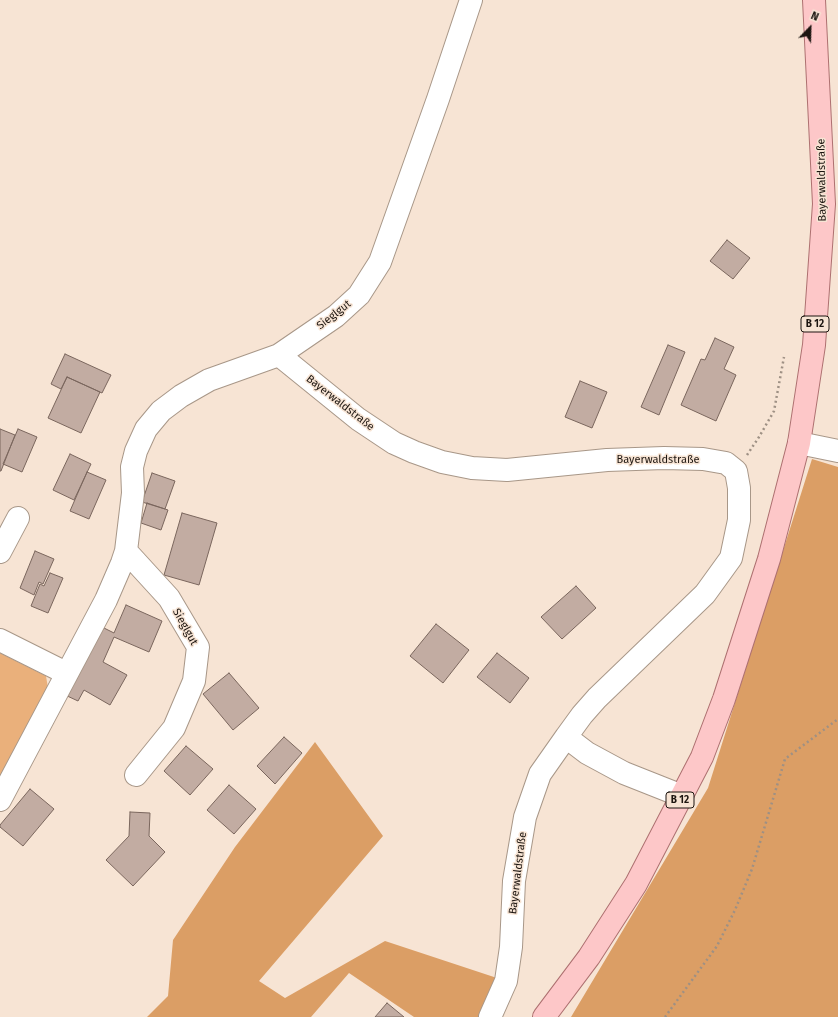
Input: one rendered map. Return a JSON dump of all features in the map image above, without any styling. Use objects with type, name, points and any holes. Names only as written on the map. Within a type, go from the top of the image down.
[{"type":"main road","name":"Bayerwaldstraße","points":[[544,1017],[588,957],[636,884],[702,757],[724,699],[769,559],[799,443],[814,345],[824,204],[814,0]]},
{"type":"street","name":"Sieglgut","points":[[0,800],[106,600],[126,552],[133,493],[132,467],[136,451],[146,429],[161,411],[181,396],[209,380],[280,356],[336,316],[359,296],[380,262],[438,99],[471,0]]},
{"type":"street","name":"Bayerwaldstraße","points":[[280,356],[358,419],[394,443],[442,462],[472,468],[507,470],[607,460],[664,458],[703,459],[726,463],[736,472],[739,520],[731,558],[705,594],[597,698],[582,715],[540,774],[525,817],[514,881],[511,947],[506,981],[490,1017]]},
{"type":"street","points":[[799,443],[838,451]]},
{"type":"street","points":[[0,552],[18,518]]},
{"type":"street","name":"Sieglgut","points":[[126,552],[169,598],[198,647],[194,681],[174,728],[136,775]]},
{"type":"street","points":[[0,640],[66,673]]},
{"type":"street","points":[[566,737],[587,753],[624,773],[682,796]]},
{"type":"path","points":[[736,472],[759,438],[774,411],[784,357]]},
{"type":"path","points":[[665,1017],[717,946],[735,910],[752,869],[785,759],[838,719]]},
{"type":"shaded area","points":[[812,459],[838,467],[838,1017],[571,1017],[708,788]]},
{"type":"shaded area","points":[[0,653],[46,676],[48,688],[0,777]]},
{"type":"shaded area","points":[[315,742],[383,836],[259,981],[285,998],[385,941],[500,979],[480,1017],[414,1017],[349,973],[311,1017],[147,1017],[168,996],[173,940],[235,847]]},
{"type":"building","points":[[727,240],[750,258],[733,279],[710,261]]},
{"type":"building","points":[[715,338],[734,347],[724,369],[736,375],[716,421],[681,405],[701,359],[705,360]]},
{"type":"building","points":[[668,345],[685,352],[659,415],[641,407]]},
{"type":"building","points":[[65,354],[111,375],[102,393],[67,377],[61,389],[51,384]]},
{"type":"building","points":[[67,377],[100,392],[81,433],[48,418]]},
{"type":"building","points":[[580,381],[607,392],[592,428],[565,417]]},
{"type":"building","points":[[0,429],[15,435],[1,471],[0,471]]},
{"type":"building","points":[[18,429],[37,437],[22,472],[3,464]]},
{"type":"building","points":[[70,454],[91,464],[74,500],[53,490]]},
{"type":"building","points":[[87,472],[106,480],[89,519],[70,511]]},
{"type":"building","points":[[152,473],[175,481],[165,509],[142,502]]},
{"type":"building","points":[[147,503],[168,510],[161,530],[141,523]]},
{"type":"building","points":[[182,513],[217,523],[199,585],[164,575]]},
{"type":"building","points":[[35,551],[54,559],[43,584],[39,582],[34,595],[20,588]]},
{"type":"building","points":[[50,573],[63,578],[48,613],[31,606],[40,584],[44,586]]},
{"type":"building","points":[[576,586],[596,608],[562,639],[541,617]]},
{"type":"building","points":[[126,605],[162,621],[149,652],[114,637],[103,662],[127,675],[110,705],[84,690],[78,701],[63,694],[96,624],[114,633]]},
{"type":"building","points":[[436,624],[469,650],[443,683],[410,656]]},
{"type":"building","points":[[497,653],[529,678],[510,703],[477,677]]},
{"type":"building","points":[[229,673],[259,708],[233,730],[203,694]]},
{"type":"building","points":[[284,737],[302,753],[275,784],[257,766]]},
{"type":"building","points":[[186,746],[213,769],[190,795],[164,771]]},
{"type":"building","points":[[229,785],[256,809],[234,834],[207,810]]},
{"type":"building","points":[[30,789],[54,809],[23,846],[0,827],[0,825]]},
{"type":"building","points":[[130,812],[150,813],[149,836],[165,852],[133,886],[106,860],[129,836]]},
{"type":"building","points":[[387,1003],[404,1017],[375,1017]]}]
